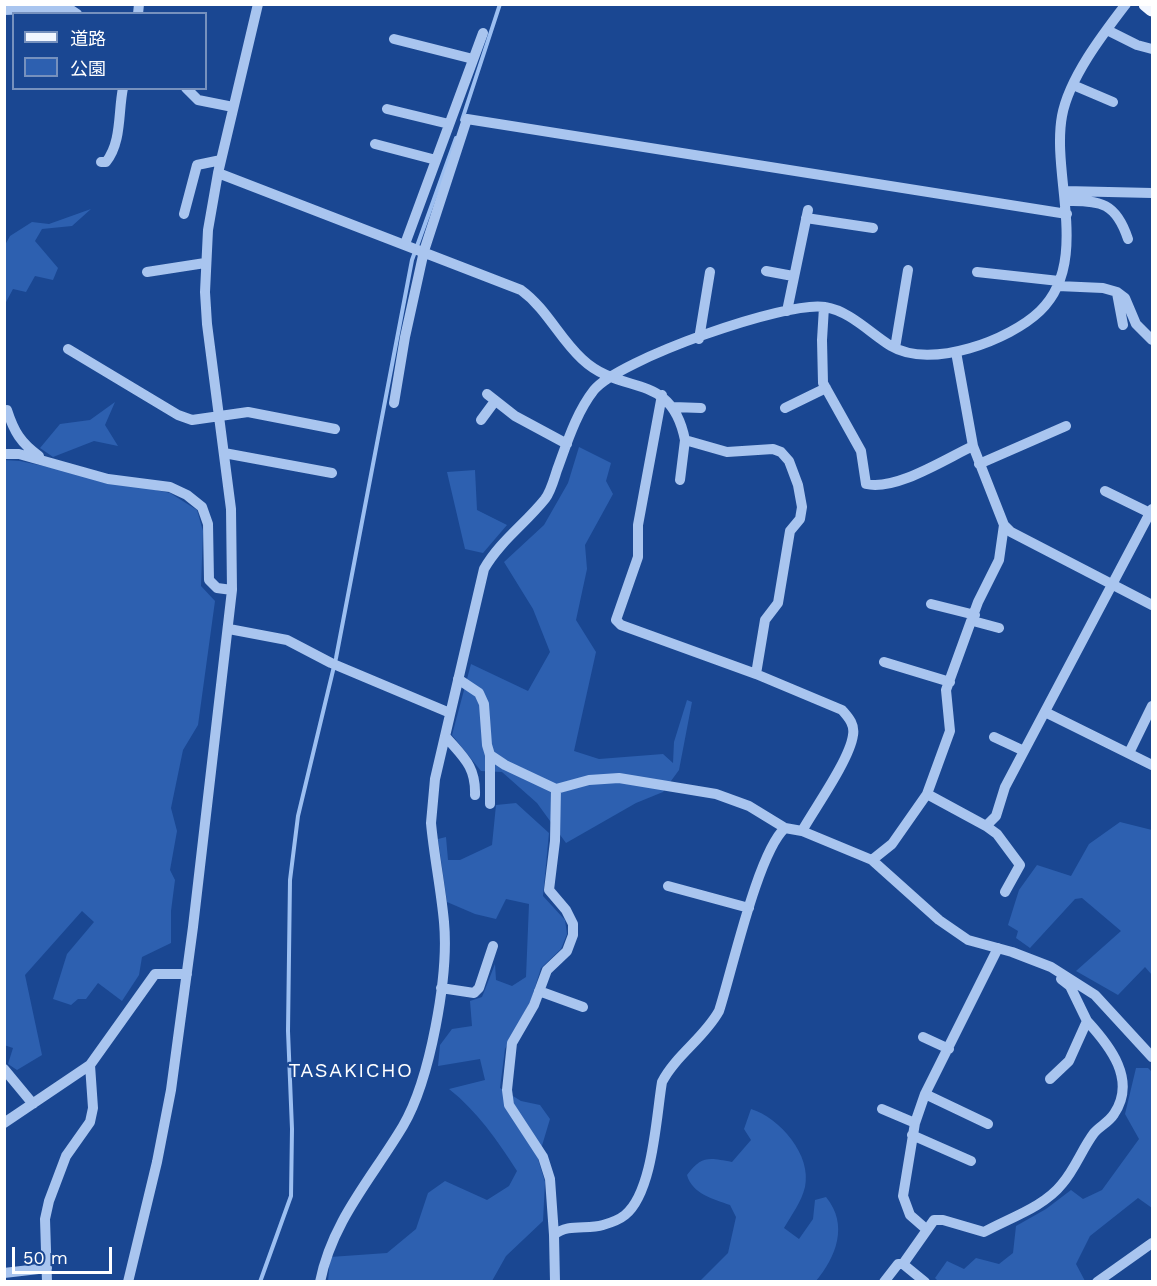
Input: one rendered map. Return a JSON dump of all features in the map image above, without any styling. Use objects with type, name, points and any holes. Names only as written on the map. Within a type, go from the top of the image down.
[{"type":"main road","points":[[1146,4],[1152,9]]},
{"type":"street","points":[[128,1281],[157,1162],[171,1090],[229,629],[232,590],[231,509],[207,324],[205,264],[218,173],[258,4]]},
{"type":"street","points":[[320,1281],[326,1254],[339,1224],[403,1126],[422,1087],[441,988],[444,924],[431,823],[435,779],[484,569],[492,555],[547,496],[574,425],[594,390],[608,378],[630,365],[699,339],[787,310],[807,306],[841,311],[896,348],[922,353],[956,352],[1013,331],[1040,311],[1055,294],[1059,284],[1066,243],[1067,214],[1059,136],[1062,114],[1073,85],[1126,4]]},
{"type":"street","points":[[4,10],[68,8],[73,12]]},
{"type":"street","points":[[1107,30],[1137,45],[1152,49]]},
{"type":"street","points":[[394,403],[405,337],[415,247],[436,160],[483,33]]},
{"type":"street","points":[[394,39],[474,59]]},
{"type":"street","points":[[1073,85],[1113,102]]},
{"type":"street","points":[[101,162],[106,162],[110,157],[118,137],[118,114],[123,90]]},
{"type":"street","points":[[188,90],[198,100],[233,107]]},
{"type":"street","points":[[387,109],[449,124]]},
{"type":"street","points":[[415,247],[467,119],[1067,214]]},
{"type":"street","points":[[375,144],[436,160]]},
{"type":"street","points":[[184,214],[197,165],[221,160]]},
{"type":"street","points":[[218,173],[415,247],[536,301],[582,359],[608,378],[645,387],[662,395],[673,407],[682,425],[685,440],[680,480]]},
{"type":"street","points":[[1065,196],[1152,194]]},
{"type":"street","points":[[1065,196],[1094,200],[1106,205],[1122,221],[1128,239]]},
{"type":"street","points":[[787,310],[792,276],[807,214],[873,228]]},
{"type":"street","points":[[147,272],[205,264]]},
{"type":"street","points":[[896,348],[908,270]]},
{"type":"street","points":[[766,271],[792,276]]},
{"type":"street","points":[[699,339],[710,272]]},
{"type":"street","points":[[977,272],[1103,288],[1117,292],[1125,298],[1136,324],[1152,340]]},
{"type":"street","points":[[1117,292],[1123,325]]},
{"type":"street","points":[[824,307],[823,383],[861,452],[866,484],[878,487],[901,479],[973,446]]},
{"type":"street","points":[[68,349],[178,415],[192,420],[248,412],[335,429]]},
{"type":"street","points":[[956,352],[973,446],[1004,525],[1011,532],[1152,605]]},
{"type":"street","points":[[785,408],[826,388]]},
{"type":"street","points":[[662,395],[638,525],[638,556],[615,620],[842,710],[852,722],[854,733],[848,751],[802,831]]},
{"type":"street","points":[[481,420],[491,397],[515,416],[567,444]]},
{"type":"street","points":[[673,407],[701,408]]},
{"type":"street","points":[[8,410],[14,430],[22,444],[50,464]]},
{"type":"street","points":[[979,464],[1066,426]]},
{"type":"street","points":[[685,440],[728,452],[773,449],[781,452],[789,461],[798,485],[802,507],[800,519],[790,531],[778,603],[765,620],[756,674]]},
{"type":"street","points":[[4,445],[19,454],[50,464],[108,479],[170,487],[187,495],[202,507],[208,524],[209,580],[217,588],[232,590]]},
{"type":"street","points":[[224,453],[332,473]]},
{"type":"street","points":[[4,454],[19,454]]},
{"type":"street","points":[[986,826],[996,816],[1005,787],[1151,511],[1105,491]]},
{"type":"street","points":[[872,860],[892,844],[927,794],[950,731],[946,690],[999,560],[1004,525]]},
{"type":"street","points":[[931,604],[999,628]]},
{"type":"street","points":[[229,629],[287,640],[335,664],[450,713]]},
{"type":"street","points":[[884,662],[950,682]]},
{"type":"street","points":[[458,679],[478,693],[484,704],[487,745],[490,754],[490,804]]},
{"type":"street","points":[[1129,753],[1152,706]]},
{"type":"street","points":[[1045,712],[1152,765]]},
{"type":"street","points":[[446,736],[476,777],[475,795]]},
{"type":"street","points":[[994,736],[1024,751]]},
{"type":"street","points":[[490,754],[505,765],[556,789],[589,780],[619,778],[716,794],[749,806],[785,828],[802,831],[872,860],[939,920],[968,940],[1051,967],[1095,995],[1152,1057]]},
{"type":"street","points":[[555,1281],[550,1179],[543,1157],[509,1105],[507,1090],[512,1043],[538,994],[547,970],[567,951],[573,935],[573,924],[566,910],[549,890],[555,841],[556,789]]},
{"type":"street","points":[[927,794],[997,834],[1020,865],[1005,892]]},
{"type":"street","points":[[554,1235],[562,1229],[601,1226],[624,1216],[636,1202],[644,1186],[662,1083],[670,1068],[712,1024],[719,1011],[749,908],[776,835],[785,828]]},
{"type":"street","points":[[668,886],[749,908]]},
{"type":"street","points":[[441,988],[474,993],[479,988],[493,946]]},
{"type":"street","points":[[926,1229],[910,1215],[903,1196],[915,1123],[925,1094],[998,948]]},
{"type":"street","points":[[884,1281],[898,1264],[903,1264],[934,1220],[944,1220],[984,1232],[1048,1198],[1062,1184],[1095,1132],[1114,1115],[1121,1100],[1124,1080],[1115,1056],[1087,1021],[1070,986],[1051,967]]},
{"type":"street","points":[[4,1123],[90,1065],[155,974],[187,974]]},
{"type":"street","points":[[538,994],[583,1007]]},
{"type":"street","points":[[538,994],[570,1009]]},
{"type":"street","points":[[1050,1079],[1069,1061],[1087,1021]]},
{"type":"street","points":[[923,1037],[949,1049]]},
{"type":"street","points":[[47,1281],[45,1219],[49,1201],[66,1156],[90,1122],[92,1115],[90,1065]]},
{"type":"street","points":[[4,1069],[33,1104]]},
{"type":"street","points":[[925,1094],[988,1124]]},
{"type":"street","points":[[882,1109],[915,1123]]},
{"type":"street","points":[[912,1135],[971,1161]]},
{"type":"street","points":[[1097,1281],[1152,1243]]},
{"type":"street","points":[[903,1264],[925,1281]]},
{"type":"street","points":[[4,1273],[46,1268]]},
{"type":"green space","points":[[91,209],[72,226],[42,229],[35,241],[58,268],[53,280],[35,276],[26,292],[13,289],[5,304],[5,245],[10,236],[32,222],[49,224]]},
{"type":"green space","points":[[115,402],[105,425],[118,446],[94,441],[53,457],[40,448],[60,424],[90,420]]},
{"type":"green space","points":[[579,447],[611,463],[606,481],[613,494],[585,545],[587,569],[576,620],[596,652],[574,751],[599,759],[663,754],[673,763],[674,742],[687,700],[692,702],[679,770],[663,792],[636,803],[566,843],[537,803],[502,772],[481,771],[452,735],[471,664],[528,691],[550,652],[533,609],[504,562],[544,525],[568,483]]},
{"type":"green space","points":[[4,460],[20,461],[170,493],[197,510],[203,531],[201,586],[215,601],[198,725],[183,750],[171,808],[177,831],[170,870],[175,880],[171,911],[171,943],[142,957],[139,975],[122,1001],[98,983],[86,999],[78,999],[71,1005],[53,999],[67,954],[94,922],[82,911],[25,975],[42,1055],[17,1070],[8,1064],[13,1048],[4,1045]]},
{"type":"green space","points":[[475,470],[477,510],[507,525],[483,553],[465,549],[447,472]]},
{"type":"green space","points":[[516,803],[549,833],[543,896],[565,920],[567,934],[561,949],[541,968],[531,1000],[505,1049],[500,1088],[521,1101],[540,1105],[550,1119],[538,1159],[545,1182],[543,1221],[506,1256],[492,1281],[328,1282],[330,1257],[387,1253],[416,1229],[428,1193],[445,1181],[487,1200],[509,1186],[517,1171],[486,1127],[449,1089],[485,1080],[480,1059],[438,1066],[440,1045],[452,1029],[472,1026],[470,1001],[482,997],[495,964],[496,980],[512,986],[526,977],[529,904],[506,899],[496,919],[475,914],[447,902],[438,839],[446,837],[448,860],[460,860],[492,845],[496,805]]},
{"type":"green space","points":[[1120,822],[1152,830],[1152,975],[1145,967],[1118,995],[1076,971],[1121,931],[1082,898],[1075,899],[1030,948],[1016,938],[1018,931],[1008,925],[1019,890],[1037,865],[1071,876],[1089,844]]},
{"type":"green space","points":[[1136,1068],[1148,1068],[1152,1072],[1152,1208],[1138,1198],[1090,1236],[1076,1264],[1085,1281],[938,1281],[935,1278],[947,1261],[964,1269],[976,1258],[999,1264],[1013,1253],[1016,1226],[1046,1209],[1071,1190],[1083,1199],[1102,1190],[1139,1139],[1125,1114]]},
{"type":"green space","points":[[751,1109],[773,1120],[783,1129],[792,1139],[804,1163],[805,1187],[799,1203],[784,1228],[799,1239],[813,1219],[815,1200],[826,1197],[833,1208],[837,1219],[837,1240],[829,1262],[816,1281],[700,1281],[728,1253],[736,1217],[730,1205],[699,1191],[687,1175],[702,1161],[732,1162],[751,1140],[744,1129]]},
{"type":"waterway","points":[[462,120],[500,4]]},
{"type":"waterway","points":[[260,1282],[291,1196],[292,1129],[288,1031],[290,880],[298,816],[336,658],[412,260],[456,138]]},
{"type":"district","name":"TASAKICHO","points":[[351,1071]]}]
